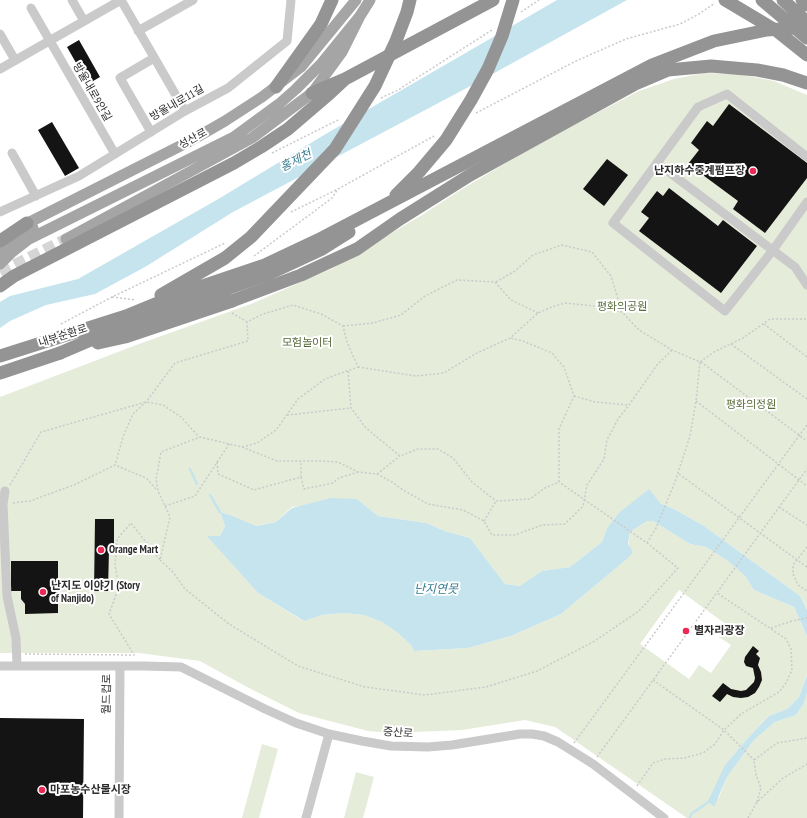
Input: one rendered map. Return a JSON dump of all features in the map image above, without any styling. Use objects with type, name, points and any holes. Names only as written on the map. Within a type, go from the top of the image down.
[{"type":"highway","points":[[276,86],[321,24],[332,0]]},
{"type":"highway","points":[[126,316],[225,258],[251,237],[335,149],[375,86],[396,41],[410,0]]},
{"type":"highway","points":[[312,93],[345,79],[493,0]]},
{"type":"highway","points":[[60,353],[122,327],[266,275],[322,249],[354,229],[399,192],[419,172],[446,140],[488,69],[502,36],[513,0]]},
{"type":"highway","points":[[762,0],[807,38]]},
{"type":"highway","points":[[783,0],[807,22]]},
{"type":"highway","points":[[802,0],[807,5]]},
{"type":"highway","points":[[728,2],[777,31],[807,55]]},
{"type":"highway","points":[[126,316],[182,293],[264,265],[318,240],[652,65],[714,41],[767,30],[807,27]]},
{"type":"highway","points":[[60,353],[125,337],[230,306],[357,249],[400,219],[470,175],[635,84],[668,70],[711,66],[757,70],[783,75],[807,83]]},
{"type":"highway","points":[[783,75],[807,86]]},
{"type":"highway","points":[[0,286],[14,276],[256,151],[288,129],[345,79]]},
{"type":"highway","points":[[0,241],[27,223]]},
{"type":"highway","name":"내부순환로","points":[[0,356],[126,316]]},
{"type":"highway","name":"내부순환로","points":[[0,373],[60,353]]},
{"type":"main road","name":"성산로","points":[[0,237],[192,140],[225,121],[301,67],[356,0]]},
{"type":"main road","points":[[66,239],[252,138],[312,93],[342,52],[360,16],[370,0]]},
{"type":"main road","points":[[0,264],[29,238],[234,136],[279,104],[296,89],[321,64],[360,16]]},
{"type":"main road","points":[[0,251],[11,242],[89,192]]},
{"type":"street","points":[[72,0],[84,21]]},
{"type":"street","points":[[0,69],[121,0],[185,111]]},
{"type":"street","points":[[138,30],[193,0]]},
{"type":"street","name":"방울내로11길","points":[[0,212],[79,176],[185,111],[228,88],[287,41],[291,0]]},
{"type":"street","name":"방울내로9안길","points":[[31,8],[114,154]]},
{"type":"street","points":[[0,34],[15,60]]},
{"type":"street","points":[[151,132],[120,78],[154,58]]},
{"type":"street","points":[[807,157],[727,94],[698,107],[613,223],[725,311],[773,250],[807,202]]},
{"type":"street","points":[[12,154],[36,196]]},
{"type":"street","points":[[657,163],[795,266],[807,285]]},
{"type":"street","points":[[6,492],[3,504],[7,596],[16,638],[18,654],[17,666]]},
{"type":"street","name":"월드컵로","points":[[0,666],[120,666],[119,818]]},
{"type":"street","name":"증산로","points":[[120,666],[181,667],[296,723],[329,734],[391,746],[428,746],[467,743],[520,734],[544,736],[570,749],[593,764],[664,818]]},
{"type":"street","points":[[306,818],[329,734]]},
{"type":"path","points":[[288,213],[338,189]]},
{"type":"path","points":[[61,324],[112,297],[225,243]]},
{"type":"path","points":[[248,322],[262,314],[293,305],[321,314],[344,326],[373,323],[401,315],[425,296],[457,280],[495,282],[516,271],[533,255],[562,245],[592,252],[611,276],[622,312],[639,330],[672,350],[700,362],[807,441]]},
{"type":"path","points":[[495,282],[511,300],[538,313]]},
{"type":"path","points":[[242,447],[257,442],[276,430],[298,399],[325,379],[358,367],[416,376],[444,373],[475,354],[510,338],[538,313],[552,307],[565,303],[594,306],[622,312]]},
{"type":"path","points":[[3,504],[30,501],[74,485],[115,465],[124,434],[133,414],[146,402],[175,363],[248,341],[248,322],[230,306]]},
{"type":"path","points":[[647,543],[656,528],[679,474],[690,436],[696,402],[700,362],[714,352],[743,338],[770,319],[807,319]]},
{"type":"path","points":[[764,324],[807,357]]},
{"type":"path","points":[[344,326],[347,342],[358,367]]},
{"type":"path","points":[[510,338],[524,340],[552,353],[564,367],[574,396],[559,429],[559,482]]},
{"type":"path","points":[[731,344],[807,399]]},
{"type":"path","points":[[6,492],[41,432],[146,402],[163,405],[181,417],[200,437],[242,447],[277,461],[338,462],[358,472],[377,474],[428,504],[463,510],[484,521],[492,535],[515,535],[542,525],[565,524],[583,506],[587,485],[604,458],[607,440],[618,419],[630,405],[658,365],[672,350]]},
{"type":"path","points":[[348,371],[351,408],[366,428],[400,456]]},
{"type":"path","points":[[574,396],[595,402],[630,405]]},
{"type":"path","points":[[696,402],[807,486]]},
{"type":"path","points":[[286,415],[351,408]]},
{"type":"path","points":[[570,749],[807,424]]},
{"type":"path","points":[[160,560],[170,517],[158,491],[156,479],[161,452],[200,437]]},
{"type":"path","points":[[165,506],[195,496],[228,444]]},
{"type":"path","points":[[377,474],[400,456],[418,449],[438,449],[454,458],[472,482],[496,501],[530,499],[545,488],[559,482]]},
{"type":"path","points":[[301,461],[300,477],[304,489],[333,483],[339,478],[358,472]]},
{"type":"path","points":[[217,462],[218,474],[254,490],[300,477]]},
{"type":"path","points":[[115,465],[146,478],[158,491]]},
{"type":"path","points":[[593,764],[807,469]]},
{"type":"path","points":[[679,474],[807,567]]},
{"type":"path","points":[[18,654],[134,655],[109,614],[119,587],[115,566],[117,539],[131,523],[160,560],[173,572],[185,589],[229,624],[298,666],[365,687],[425,695],[486,687],[537,671],[592,642],[639,611],[678,568],[647,543],[559,482]]},
{"type":"path","points":[[484,521],[496,501]]},
{"type":"path","points":[[779,507],[807,525]]},
{"type":"path","points":[[807,546],[793,565],[793,574],[798,585],[807,592]]},
{"type":"path","points":[[632,794],[653,764],[665,759],[684,758],[703,753],[715,744],[724,730],[741,714],[779,692],[786,683],[792,670],[791,649],[786,639],[716,593]]},
{"type":"path","points":[[771,628],[798,619],[807,618]]},
{"type":"path","points":[[653,680],[724,730],[754,760],[756,775],[761,788],[757,802],[748,818]]},
{"type":"path","points":[[754,760],[777,743],[807,738]]},
{"type":"path","points":[[757,802],[783,778],[807,764]]},
{"type":"green space","name":"평화의공원","points":[[704,73],[738,74],[774,81],[807,95],[807,610],[800,596],[704,526],[660,503],[607,528],[602,542],[570,567],[542,571],[521,586],[505,584],[470,538],[445,531],[426,523],[378,516],[357,499],[292,507],[276,522],[255,526],[220,512],[225,526],[220,536],[208,536],[258,593],[303,621],[322,615],[344,613],[364,615],[382,622],[398,633],[411,645],[414,651],[468,648],[511,636],[561,614],[627,559],[630,532],[647,521],[653,521],[690,544],[706,547],[728,561],[745,576],[754,590],[794,607],[807,636],[807,674],[799,697],[787,709],[769,716],[725,765],[718,800],[727,777],[754,740],[775,722],[796,715],[804,703],[807,693],[807,818],[687,818],[555,727],[525,720],[462,730],[392,733],[368,731],[299,713],[200,661],[139,653],[0,653],[0,397],[139,344],[251,304],[331,269],[539,143],[639,91],[674,79]],"holes":[[[679,590],[727,625],[719,637],[731,645],[711,673],[699,665],[689,679],[640,644]]]},
{"type":"green space","points":[[262,744],[278,749],[259,818],[242,818]]},
{"type":"green space","points":[[356,772],[374,777],[363,818],[344,818]]},
{"type":"water","name":"홍제천","points":[[557,0],[627,0],[478,82],[233,212],[145,267],[95,294],[46,305],[10,321],[0,328],[0,302],[10,296],[78,279],[220,198],[324,135]]},
{"type":"water","name":"난지연못","points":[[649,489],[660,503],[704,526],[800,596],[807,610],[807,636],[794,607],[754,590],[745,576],[728,561],[706,547],[690,544],[653,521],[647,521],[630,532],[628,544],[633,552],[627,559],[561,614],[511,636],[468,648],[414,651],[411,645],[398,633],[382,622],[364,615],[344,613],[322,615],[304,621],[258,593],[207,536],[220,536],[225,526],[220,512],[256,526],[276,522],[292,508],[331,498],[357,499],[378,516],[426,523],[445,531],[470,538],[505,584],[520,586],[542,571],[570,567],[602,542],[607,528],[620,512]]},
{"type":"water","points":[[807,675],[807,693],[804,703],[796,715],[775,722],[754,740],[727,777],[714,807],[708,801],[725,765],[769,716],[787,709],[799,697]]},
{"type":"building","points":[[79,40],[100,77],[88,84],[67,47]]},
{"type":"building","name":"난지하수중계펌프장","points":[[729,104],[807,163],[807,178],[765,233],[733,209],[738,201],[688,164],[699,150],[691,143],[707,121],[713,126]]},
{"type":"building","points":[[52,122],[79,168],[65,176],[38,130]]},
{"type":"building","name":"난지하수중계펌프장","points":[[607,159],[628,175],[604,206],[583,189]]},
{"type":"building","name":"난지하수중계펌프장","points":[[669,188],[718,226],[723,220],[757,246],[721,293],[639,231],[649,218],[641,212],[657,191],[663,196]]},
{"type":"building","points":[[95,519],[114,519],[114,549],[109,549],[108,591],[94,591]]},
{"type":"building","points":[[11,561],[58,561],[58,613],[25,614],[25,604],[21,599],[21,591],[11,591]]},
{"type":"building","points":[[753,646],[759,651],[756,654],[760,658],[758,665],[762,680],[759,687],[755,693],[748,697],[733,697],[727,694],[720,702],[712,696],[723,683],[731,689],[741,691],[746,690],[754,682],[755,678],[753,668],[746,666],[744,662],[745,657]]},
{"type":"building","name":"마포농수산물시장","points":[[0,718],[84,719],[83,818],[0,818]]},
{"type":"waterway","points":[[190,469],[197,484]]},
{"type":"waterway","points":[[210,495],[220,512]]},
{"type":"waterway","points":[[690,818],[691,814],[710,801]]},
{"type":"tunnel","points":[[0,272],[66,239]]},
{"type":"place","name":"난지하수중계펌프장","points":[[753,171]]},
{"type":"place","name":"Orange Mart","points":[[101,550]]},
{"type":"place","name":"난지도 이야기 (Story of Nanjido)","points":[[43,592]]},
{"type":"place","name":"별자리광장","points":[[686,631]]},
{"type":"place","name":"마포농수산물시장","points":[[42,790]]},
{"type":"park label","name":"모험놀이터","points":[[307,343]]},
{"type":"park label","name":"평화의정원","points":[[751,405]]}]
